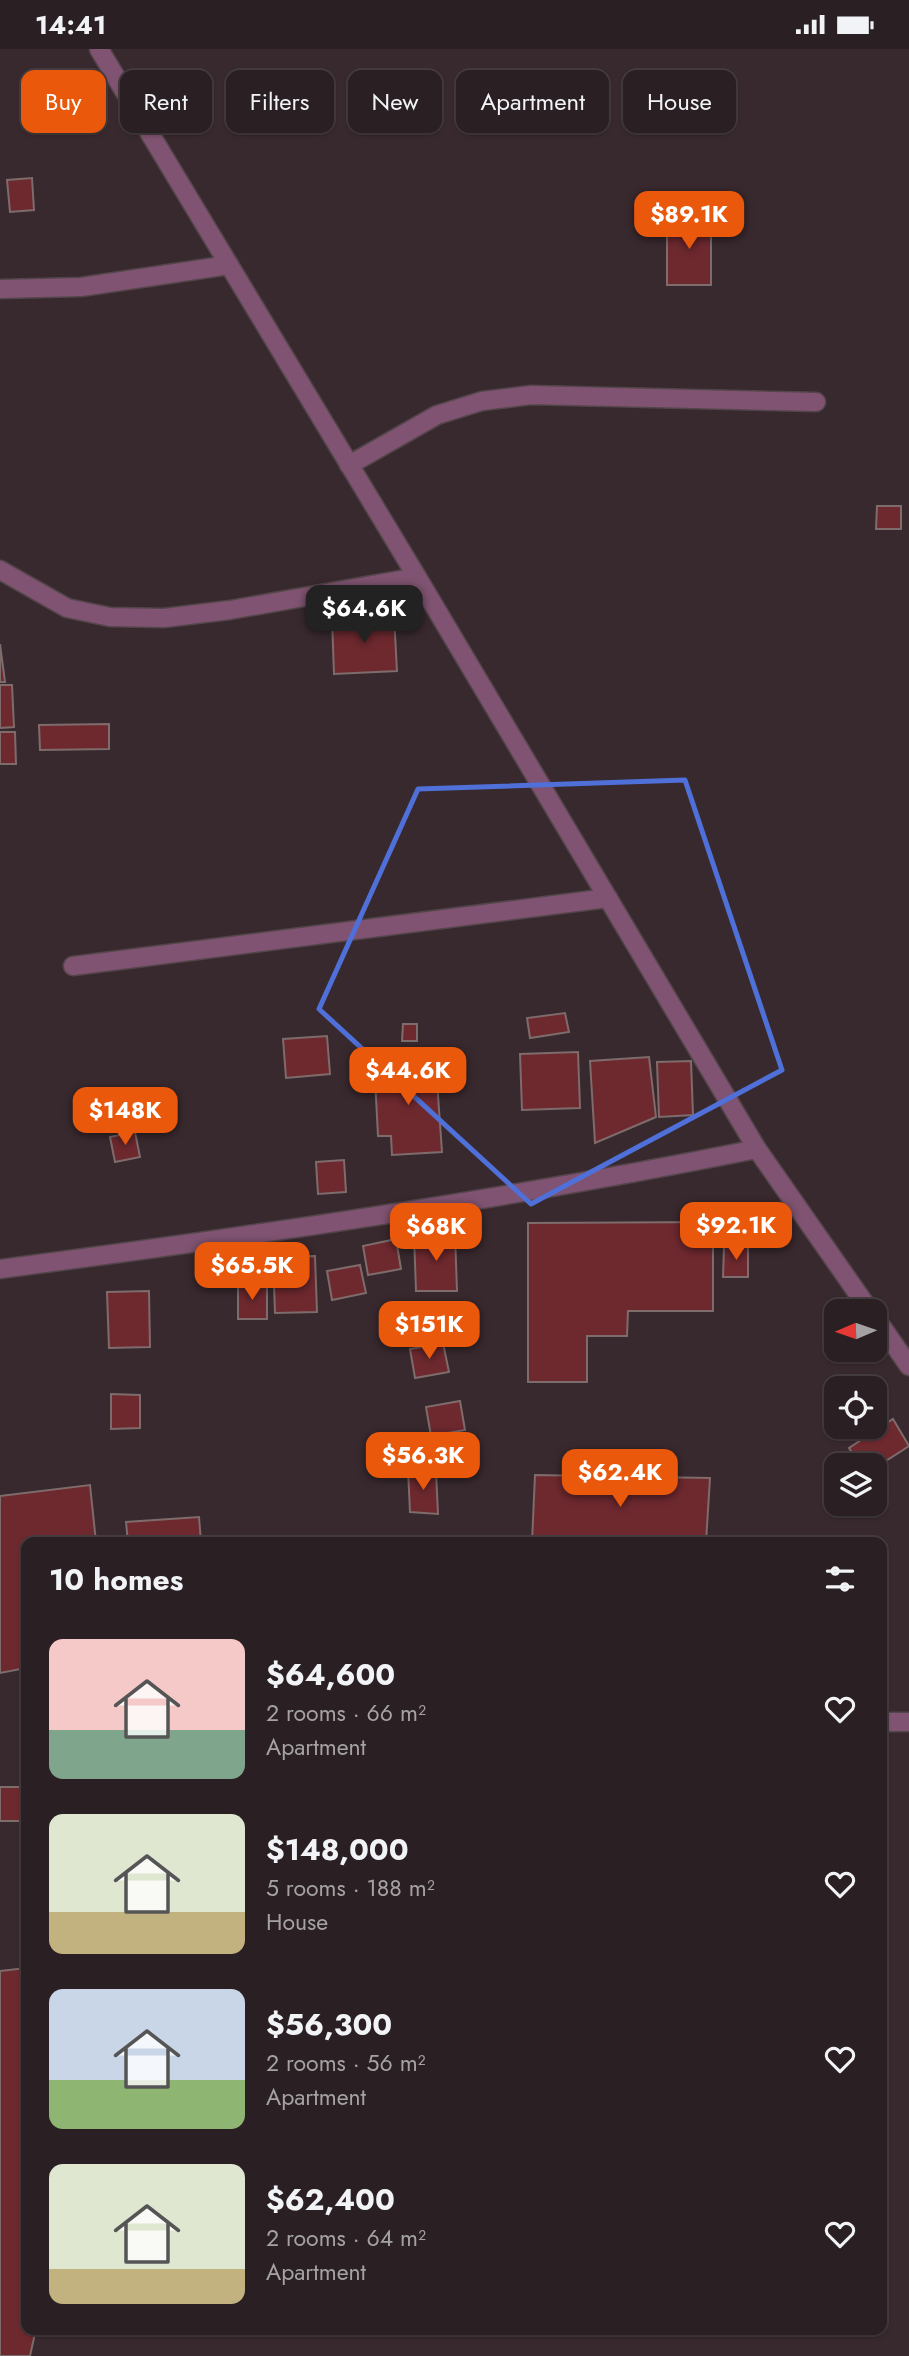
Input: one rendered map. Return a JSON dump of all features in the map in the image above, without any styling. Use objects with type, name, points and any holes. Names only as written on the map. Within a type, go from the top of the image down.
[{"type":"street","points":[[99,49],[757,1149],[862,1299]]},
{"type":"street","points":[[0,289],[81,287],[229,265]]},
{"type":"street","points":[[349,465],[437,415],[482,401],[531,395],[816,402]]},
{"type":"street","points":[[0,570],[67,608],[110,617],[164,618],[230,610],[417,577]]},
{"type":"street","points":[[73,966],[608,898]]},
{"type":"street","points":[[0,1269],[195,1244],[604,1180],[757,1149]]},
{"type":"street","points":[[887,1335],[909,1366]]},
{"type":"street","points":[[887,1722],[909,1722]]},
{"type":"highlighted area","points":[[685,780],[782,1070],[531,1204],[319,1009],[418,789]]},
{"type":"building","points":[[32,178],[34,210],[10,212],[7,180]]},
{"type":"building","points":[[711,216],[711,285],[667,285],[667,217]]},
{"type":"building","points":[[877,506],[901,506],[901,529],[876,529]]},
{"type":"building","points":[[394,616],[397,671],[334,674],[332,619]]},
{"type":"building","points":[[0,644],[5,682],[0,682]]},
{"type":"building","points":[[0,685],[12,685],[14,727],[0,728]]},
{"type":"building","points":[[109,724],[109,749],[40,750],[39,725]]},
{"type":"building","points":[[0,732],[15,732],[16,764],[0,764]]},
{"type":"building","points":[[565,1013],[569,1032],[530,1038],[527,1018]]},
{"type":"building","points":[[403,1024],[417,1024],[417,1041],[402,1041]]},
{"type":"building","points":[[327,1036],[330,1074],[286,1078],[283,1039]]},
{"type":"building","points":[[578,1052],[580,1108],[522,1110],[520,1054]]},
{"type":"building","points":[[649,1057],[656,1117],[595,1143],[590,1061]]},
{"type":"building","points":[[399,1058],[400,1069],[436,1067],[442,1152],[392,1155],[391,1136],[378,1136],[374,1059]]},
{"type":"building","points":[[691,1061],[693,1115],[659,1117],[657,1062]]},
{"type":"building","points":[[135,1132],[140,1157],[115,1162],[110,1137]]},
{"type":"building","points":[[344,1160],[346,1192],[318,1194],[316,1162]]},
{"type":"building","points":[[713,1222],[713,1311],[628,1311],[627,1336],[587,1336],[587,1382],[528,1382],[528,1223]]},
{"type":"building","points":[[455,1234],[457,1291],[416,1291],[414,1235]]},
{"type":"building","points":[[396,1239],[401,1269],[368,1275],[363,1246]]},
{"type":"building","points":[[272,1244],[272,1279],[243,1279],[243,1245]]},
{"type":"building","points":[[724,1246],[748,1246],[748,1277],[723,1277]]},
{"type":"building","points":[[315,1256],[317,1312],[275,1313],[273,1257]]},
{"type":"building","points":[[360,1265],[366,1293],[332,1300],[327,1271]]},
{"type":"building","points":[[238,1285],[267,1285],[267,1319],[238,1319]]},
{"type":"building","points":[[149,1291],[150,1347],[109,1348],[107,1292]]},
{"type":"building","points":[[443,1343],[449,1372],[415,1378],[410,1349]]},
{"type":"building","points":[[111,1394],[140,1395],[140,1428],[111,1429]]},
{"type":"building","points":[[460,1401],[465,1430],[431,1436],[426,1407]]},
{"type":"building","points":[[893,1419],[909,1446],[887,1460],[887,1453],[852,1453],[849,1448],[863,1439],[887,1439],[887,1423]]},
{"type":"building","points":[[408,1470],[436,1471],[438,1514],[410,1512]]},
{"type":"building","points":[[535,1475],[710,1478],[706,1537],[532,1537]]},
{"type":"building","points":[[90,1485],[95,1537],[21,1537],[21,1669],[0,1673],[0,1496]]},
{"type":"building","points":[[199,1517],[201,1537],[128,1537],[126,1522]]},
{"type":"building","points":[[0,1787],[21,1787],[21,1821],[0,1821]]},
{"type":"building","points":[[21,1969],[21,2335],[35,2335],[30,2356],[0,2356],[0,1971]]}]
